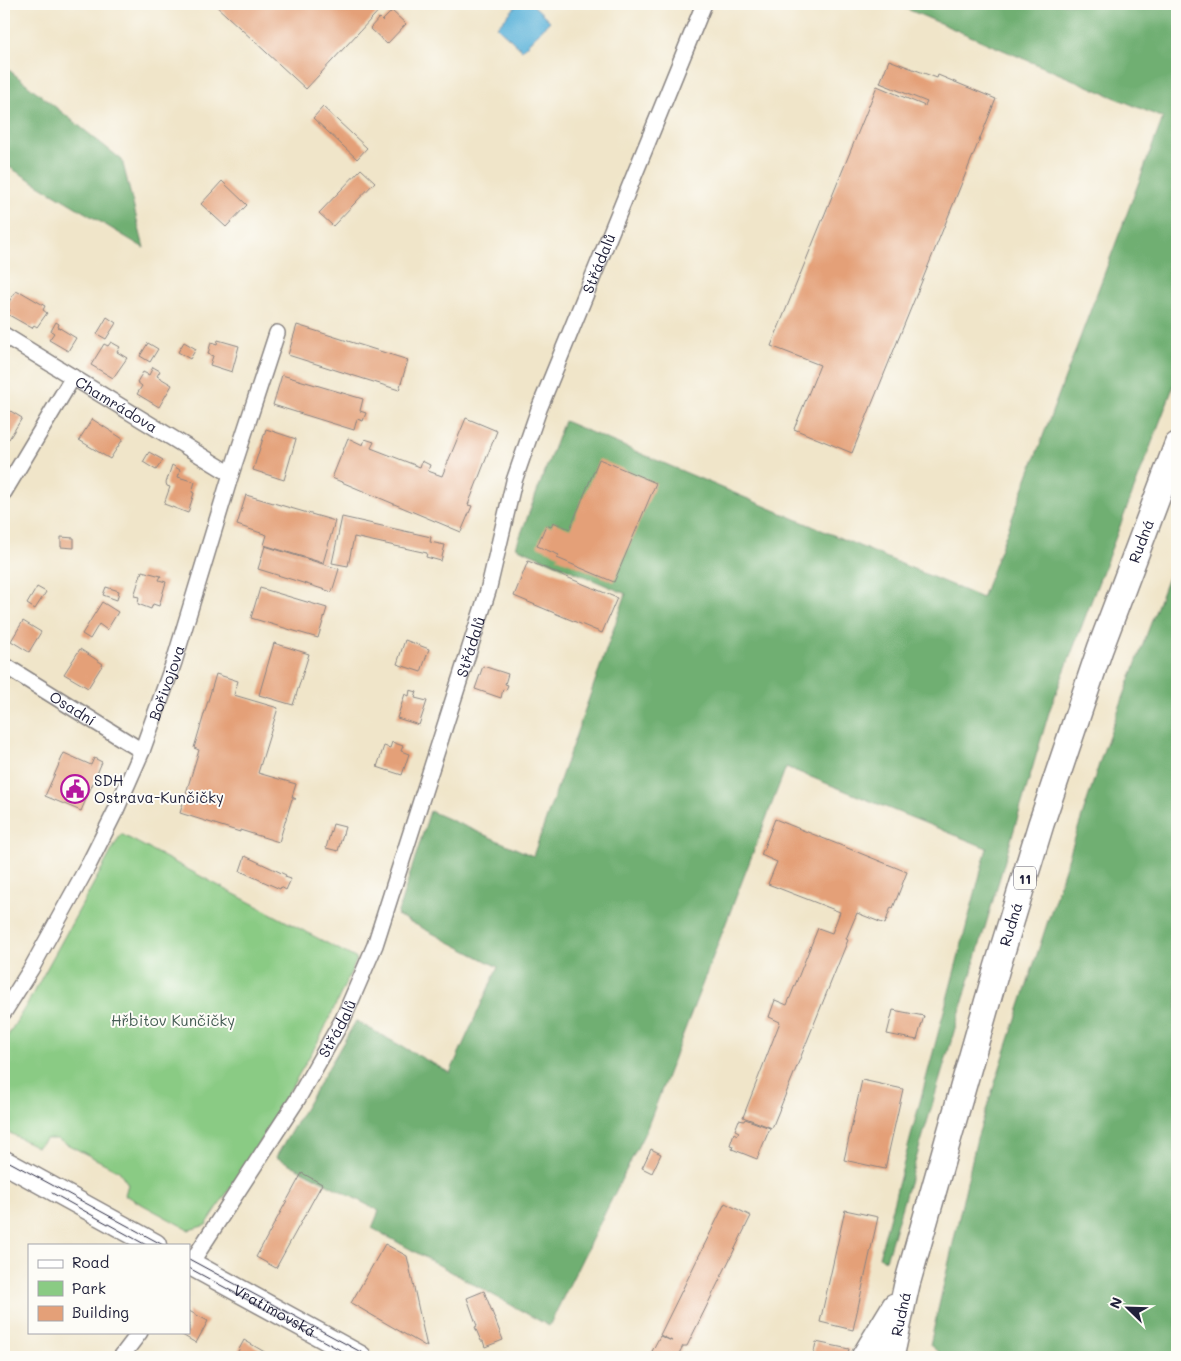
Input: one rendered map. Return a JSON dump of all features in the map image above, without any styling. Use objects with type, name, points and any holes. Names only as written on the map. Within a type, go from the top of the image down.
[{"type":"main road","name":"Rudná","points":[[891,1357],[907,1284],[997,968],[1044,815],[1100,649],[1177,445]]},
{"type":"main road","points":[[864,1357],[907,1284]]},
{"type":"street","name":"Střádalů","points":[[190,1262],[297,1100],[343,1019],[375,945],[488,591],[514,481],[542,401],[704,4]]},
{"type":"street","name":"Bořivojova","points":[[4,1012],[89,864],[120,802],[142,751],[174,662],[231,474],[277,332]]},
{"type":"street","name":"Chamrádova","points":[[4,335],[231,474]]},
{"type":"street","points":[[4,492],[73,377]]},
{"type":"street","name":"Osadní","points":[[4,666],[142,751]]},
{"type":"street","points":[[4,1162],[153,1244]]},
{"type":"street","name":"Vratimovská","points":[[190,1265],[360,1357]]},
{"type":"street","points":[[122,1357],[139,1334]]},
{"type":"green space","points":[[895,4],[1177,4],[1177,377],[1050,709],[886,1260],[879,1257],[987,848],[786,767],[647,1128],[549,1326],[372,1228],[379,1211],[276,1157],[356,1021],[450,1073],[498,967],[397,915],[430,811],[533,856],[626,594],[516,547],[564,421],[982,598],[1163,118]]},
{"type":"green space","points":[[4,66],[122,160],[144,248],[4,164]]},
{"type":"green space","points":[[1177,553],[1177,1357],[944,1357],[930,1345],[977,1138],[1104,749]]},
{"type":"green space","name":"Hřbitov Kunčičky","points":[[121,834],[357,959],[320,1038],[257,1147],[206,1225],[189,1230],[125,1195],[128,1184],[119,1171],[57,1139],[46,1139],[37,1147],[4,1130],[4,1042],[30,999]]},
{"type":"water","points":[[518,4],[532,4],[550,21],[522,50],[497,27]]},
{"type":"building","points":[[214,4],[385,4],[306,89]]},
{"type":"building","points":[[392,11],[406,24],[387,44],[370,28],[379,18],[382,21]]},
{"type":"building","points":[[889,60],[937,78],[938,75],[996,99],[852,453],[794,429],[820,365],[771,346],[877,86],[925,106],[927,102],[880,83]]},
{"type":"building","points":[[323,107],[367,148],[357,159],[313,118]]},
{"type":"building","points":[[361,169],[375,182],[333,226],[319,213]]},
{"type":"building","points":[[222,181],[247,205],[226,227],[201,204]]},
{"type":"building","points":[[16,291],[45,306],[43,310],[47,313],[37,327],[34,325],[32,328],[7,314],[10,310],[7,308],[8,303]]},
{"type":"building","points":[[107,317],[116,323],[106,339],[97,334]]},
{"type":"building","points":[[56,322],[59,324],[58,327],[76,338],[68,351],[49,340],[54,333],[51,331]]},
{"type":"building","points":[[297,325],[408,360],[399,390],[288,355]]},
{"type":"building","points":[[218,340],[239,346],[232,372],[210,365],[213,356],[208,354],[211,342],[217,344]]},
{"type":"building","points":[[111,342],[120,347],[117,352],[127,358],[113,378],[91,365],[104,344],[108,346]]},
{"type":"building","points":[[184,342],[196,349],[190,359],[178,352]]},
{"type":"building","points":[[148,343],[158,349],[150,362],[140,356]]},
{"type":"building","points":[[153,367],[160,371],[157,376],[172,385],[159,407],[137,394],[142,386],[137,382],[143,372],[149,375]]},
{"type":"building","points":[[282,375],[363,399],[360,411],[366,413],[363,421],[357,419],[354,430],[273,405]]},
{"type":"building","points":[[4,407],[22,418],[9,439],[4,436]]},
{"type":"building","points":[[466,418],[497,431],[468,505],[472,506],[461,532],[332,478],[348,438],[363,445],[365,439],[374,442],[371,448],[420,467],[422,461],[430,465],[428,471],[442,476]]},
{"type":"building","points":[[92,419],[123,439],[110,459],[79,440]]},
{"type":"building","points":[[266,429],[296,439],[284,480],[253,470]]},
{"type":"building","points":[[149,452],[163,460],[156,470],[143,462]]},
{"type":"building","points":[[599,459],[656,483],[614,582],[557,558],[559,555],[537,546],[546,525],[551,527],[553,522],[570,529]]},
{"type":"building","points":[[172,465],[180,470],[178,477],[195,482],[188,513],[164,504],[170,487],[166,483]]},
{"type":"building","points":[[246,495],[335,521],[323,563],[264,545],[267,535],[237,525]]},
{"type":"building","points":[[342,517],[431,537],[430,542],[445,545],[441,561],[426,557],[427,553],[354,537],[348,566],[332,563]]},
{"type":"building","points":[[61,537],[74,538],[74,548],[61,547]]},
{"type":"building","points":[[265,546],[339,569],[332,592],[258,569]]},
{"type":"building","points":[[528,561],[617,598],[602,633],[514,596]]},
{"type":"building","points":[[142,571],[161,576],[159,580],[166,582],[159,606],[153,604],[151,609],[138,604],[139,597],[134,596]]},
{"type":"building","points":[[37,587],[46,592],[35,609],[27,604]]},
{"type":"building","points":[[106,587],[119,591],[117,600],[103,595]]},
{"type":"building","points":[[260,588],[327,608],[318,638],[251,618]]},
{"type":"building","points":[[102,602],[118,612],[107,630],[99,624],[90,639],[82,634]]},
{"type":"building","points":[[23,621],[41,632],[29,652],[11,641]]},
{"type":"building","points":[[405,640],[429,649],[421,672],[397,664]]},
{"type":"building","points":[[274,643],[309,654],[293,705],[259,695]]},
{"type":"building","points":[[80,649],[103,664],[88,688],[64,674]]},
{"type":"building","points":[[483,666],[508,674],[505,684],[508,685],[506,690],[503,689],[501,698],[475,689]]},
{"type":"building","points":[[216,674],[238,681],[234,695],[278,708],[258,773],[296,784],[292,797],[296,799],[292,799],[279,842],[180,813],[199,750],[194,748]]},
{"type":"building","points":[[410,690],[417,692],[415,698],[427,701],[419,725],[397,718],[405,694],[409,696]]},
{"type":"building","points":[[392,742],[403,746],[401,751],[409,754],[402,775],[377,767],[384,746],[390,748]]},
{"type":"building","points":[[64,753],[91,765],[94,758],[102,762],[81,811],[45,796]]},
{"type":"building","points":[[775,819],[907,872],[885,924],[857,913],[846,939],[848,940],[772,1128],[743,1117],[780,1022],[769,1017],[775,1000],[787,1005],[818,928],[832,933],[840,912],[768,884],[777,862],[761,855]]},
{"type":"building","points":[[333,824],[345,827],[338,851],[326,848]]},
{"type":"building","points":[[245,856],[291,879],[286,890],[240,871]]},
{"type":"building","points":[[893,1010],[924,1016],[917,1040],[887,1034]]},
{"type":"building","points":[[862,1080],[903,1089],[885,1169],[844,1160]]},
{"type":"building","points":[[745,1119],[770,1128],[757,1159],[732,1149],[733,1146],[730,1145],[734,1133],[737,1135],[739,1132],[735,1130],[739,1120],[744,1121]]},
{"type":"building","points":[[651,1149],[661,1154],[652,1173],[642,1168]]},
{"type":"building","points":[[302,1173],[322,1184],[276,1268],[256,1257]]},
{"type":"building","points":[[725,1203],[751,1216],[687,1346],[683,1346],[677,1357],[649,1357],[660,1336],[672,1341],[660,1335]]},
{"type":"building","points":[[845,1210],[878,1217],[853,1330],[820,1322]]},
{"type":"building","points":[[385,1244],[407,1256],[427,1347],[351,1303]]},
{"type":"building","points":[[484,1291],[503,1340],[485,1347],[475,1327],[477,1326],[467,1298]]},
{"type":"building","points":[[190,1312],[208,1321],[196,1343],[180,1334],[190,1334]]},
{"type":"building","points":[[244,1340],[268,1354],[266,1357],[235,1357]]},
{"type":"building","points":[[816,1342],[849,1349],[847,1357],[813,1357]]},
{"type":"tram line","points":[[4,1159],[161,1244]]},
{"type":"tram line","points":[[52,1193],[144,1244]]},
{"type":"tram line","points":[[190,1260],[370,1357]]},
{"type":"tram line","points":[[190,1269],[353,1357]]},
{"type":"place","name":"SDH Ostrava-Kunčičky","points":[[75,789]]}]
